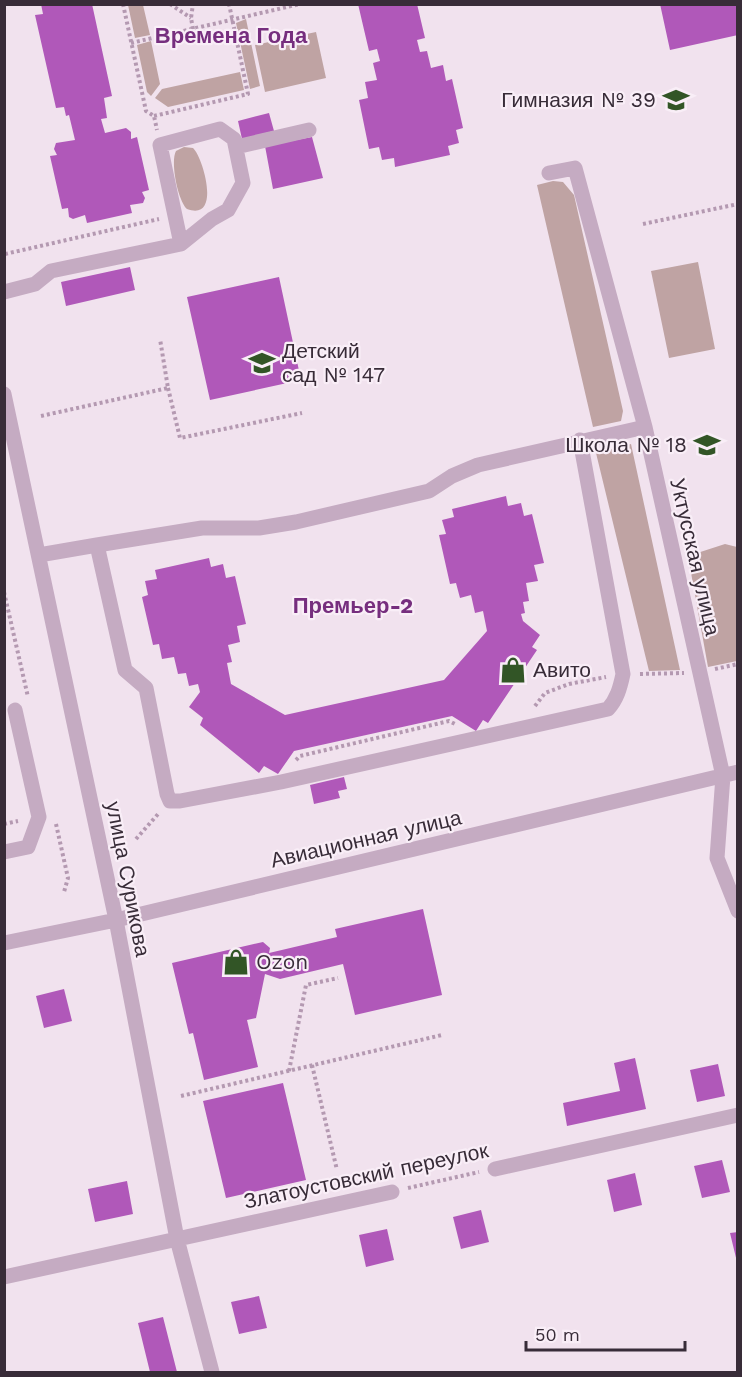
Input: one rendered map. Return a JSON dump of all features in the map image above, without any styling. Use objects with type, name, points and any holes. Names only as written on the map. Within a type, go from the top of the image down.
[{"type":"street","points":[[4,292],[35,284],[51,270],[181,244],[212,219],[228,210],[239,194],[243,183],[234,139],[220,129],[160,145],[181,244]]},
{"type":"street","points":[[236,147],[309,130]]},
{"type":"street","name":"Уктусская улица","points":[[549,173],[575,168],[645,427],[699,672],[730,774],[717,858],[738,911]]},
{"type":"street","name":"улица Сурикова","points":[[4,393],[116,920],[177,1239],[212,1372]]},
{"type":"street","points":[[39,555],[202,528],[259,528],[296,522],[429,491],[452,476],[478,465],[645,427]]},
{"type":"street","points":[[97,544],[125,670],[146,688],[166,794],[170,801],[280,783],[608,709],[619,693],[623,674],[580,440]]},
{"type":"street","points":[[4,852],[28,847],[39,817],[15,710]]},
{"type":"street","name":"Авиационная улица","points":[[4,943],[116,920],[730,774]]},
{"type":"street","name":"Златоустовский переулок","points":[[495,1169],[738,1115]]},
{"type":"street","name":"Златоустовский переулок","points":[[4,1277],[392,1192]]},
{"type":"path","points":[[123,4],[146,111],[154,116],[248,94],[229,4]]},
{"type":"path","points":[[170,4],[191,18]]},
{"type":"path","points":[[193,4],[191,18],[193,29]]},
{"type":"path","points":[[131,43],[300,4]]},
{"type":"path","points":[[266,6],[267,12]]},
{"type":"path","points":[[154,116],[160,145]]},
{"type":"path","points":[[643,224],[738,204]]},
{"type":"path","points":[[5,254],[155,220]]},
{"type":"path","points":[[160,339],[168,388],[180,438],[302,413]]},
{"type":"path","points":[[41,416],[168,388]]},
{"type":"path","points":[[623,674],[699,672]]},
{"type":"path","points":[[136,839],[170,801]]},
{"type":"path","points":[[289,1071],[306,985],[338,978]]},
{"type":"path","points":[[181,1096],[442,1035]]},
{"type":"path","points":[[312,1065],[337,1170]]},
{"type":"path","name":"Златоустовский переулок","points":[[392,1192],[495,1169]]},
{"type":"shaded area","points":[[128,5],[143,5],[150,35],[135,38]]},
{"type":"shaded area","points":[[246,19],[260,86],[250,89],[236,23]]},
{"type":"shaded area","points":[[316,32],[326,78],[265,92],[255,45]]},
{"type":"shaded area","points":[[151,41],[160,84],[151,96],[147,92],[137,45]]},
{"type":"shaded area","points":[[240,72],[244,90],[168,107],[155,98],[162,89]]},
{"type":"shaded area","points":[[184,147],[193,148],[205,175],[207,198],[204,206],[198,210],[187,209],[176,181],[174,156],[176,151]]},
{"type":"shaded area","points":[[553,181],[563,182],[574,195],[623,411],[621,421],[593,427],[537,185]]},
{"type":"shaded area","points":[[698,262],[715,349],[669,358],[651,271]]},
{"type":"shaded area","points":[[631,444],[680,670],[649,671],[596,453]]},
{"type":"shaded area","points":[[725,544],[737,547],[737,661],[708,667],[688,556]]},
{"type":"building","points":[[41,4],[92,4],[112,96],[104,98],[107,118],[101,119],[105,133],[126,128],[131,132],[131,139],[137,137],[149,190],[142,192],[145,198],[143,203],[130,205],[132,213],[87,223],[85,215],[73,219],[69,217],[68,208],[62,209],[50,156],[57,155],[54,149],[56,143],[75,140],[69,115],[66,116],[64,107],[56,108],[35,15],[43,14]]},
{"type":"building","points":[[358,4],[417,4],[425,38],[417,40],[420,52],[427,51],[431,68],[443,65],[446,81],[452,79],[463,128],[456,130],[459,143],[448,146],[450,155],[395,167],[394,158],[382,160],[379,147],[369,149],[359,100],[368,98],[365,82],[377,80],[373,63],[380,61],[377,49],[369,51]]},
{"type":"building","points":[[660,4],[738,4],[738,35],[670,50]]},
{"type":"building","points":[[269,113],[274,131],[242,139],[238,121]]},
{"type":"building","points":[[312,137],[323,178],[273,189],[265,146]]},
{"type":"building","points":[[130,267],[135,290],[66,306],[61,282]]},
{"type":"building","points":[[279,277],[301,380],[210,400],[187,297]]},
{"type":"building","points":[[506,496],[508,506],[521,503],[524,516],[532,514],[544,563],[534,565],[538,581],[526,583],[529,601],[523,602],[525,613],[521,614],[523,621],[540,635],[532,647],[537,650],[488,723],[483,720],[476,731],[452,716],[294,751],[278,774],[264,766],[259,773],[200,725],[203,718],[189,707],[200,692],[198,684],[189,686],[186,673],[178,674],[174,657],[162,659],[159,644],[153,645],[142,597],[148,595],[145,581],[157,579],[155,570],[209,558],[211,567],[223,564],[226,578],[235,576],[246,624],[237,626],[240,642],[228,645],[232,662],[227,663],[231,684],[285,715],[444,680],[487,631],[483,611],[475,613],[471,595],[460,598],[456,583],[450,584],[439,535],[446,534],[442,520],[454,517],[452,509]]},
{"type":"building","points":[[344,777],[347,789],[338,791],[340,798],[314,804],[310,785]]},
{"type":"building","points":[[423,909],[442,995],[355,1015],[343,964],[280,979],[265,974],[256,1018],[247,1020],[258,1067],[204,1080],[193,1033],[189,1034],[172,963],[263,942],[270,948],[269,953],[337,937],[335,929]]},
{"type":"building","points":[[64,989],[72,1021],[44,1028],[36,996]]},
{"type":"building","points":[[635,1058],[646,1109],[567,1126],[563,1103],[620,1091],[614,1063]]},
{"type":"building","points":[[718,1064],[725,1096],[697,1102],[690,1070]]},
{"type":"building","points":[[283,1083],[306,1180],[226,1198],[203,1101]]},
{"type":"building","points":[[722,1160],[730,1192],[702,1198],[694,1166]]},
{"type":"building","points":[[635,1173],[642,1205],[614,1212],[607,1180]]},
{"type":"building","points":[[127,1181],[133,1214],[95,1222],[88,1189]]},
{"type":"building","points":[[481,1210],[489,1242],[461,1249],[453,1217]]},
{"type":"building","points":[[387,1229],[394,1260],[366,1267],[359,1235]]},
{"type":"building","points":[[738,1232],[738,1262],[737,1262],[730,1233]]},
{"type":"building","points":[[259,1296],[267,1328],[239,1334],[231,1302]]},
{"type":"building","points":[[163,1317],[177,1372],[150,1372],[138,1323]]},
{"type":"place","name":"Гимназия № 39","points":[[676,100]]},
{"type":"place","name":"Детский сад № 147","points":[[262,363]]},
{"type":"place","name":"Школа № 18","points":[[707,445]]},
{"type":"place","name":"Авито","points":[[513,670]]},
{"type":"place","name":"Ozon","points":[[236,962]]},
{"type":"district","name":"Времена Года","points":[[231,35]]},
{"type":"district","name":"Премьер-2","points":[[353,605]]}]
